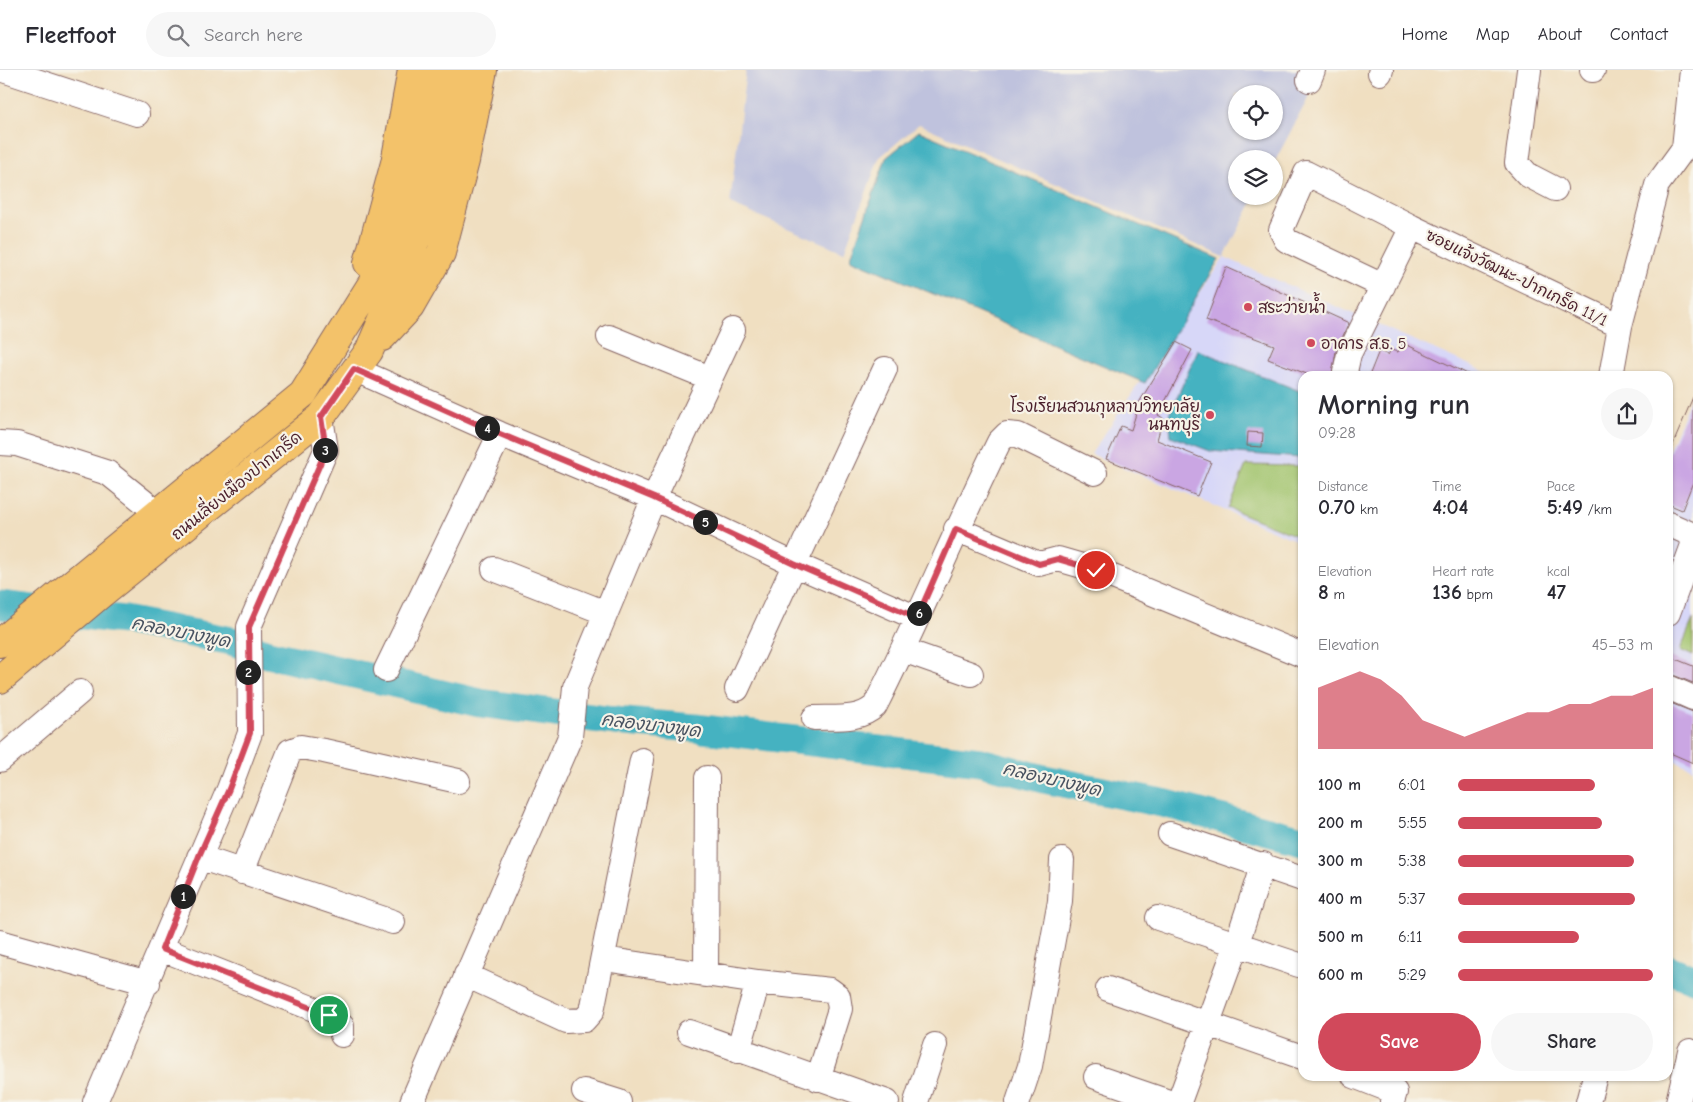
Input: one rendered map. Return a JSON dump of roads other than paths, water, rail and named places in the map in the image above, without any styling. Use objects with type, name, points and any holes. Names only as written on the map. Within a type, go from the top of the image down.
[{"type":"main road","points":[[350,321],[375,242],[396,163],[412,70]]},
{"type":"main road","name":"ถนนเลี่ยงเมืองปากเกร็ด","points":[[3,641],[60,592],[159,514],[303,394],[388,258],[411,194],[436,70]]},
{"type":"main road","name":"ถนนเลี่ยงเมืองปากเกร็ด","points":[[0,679],[321,417],[361,360],[410,259],[432,192],[456,70]]},
{"type":"main road","points":[[361,360],[410,307],[441,253],[465,160],[483,70]]},
{"type":"street","points":[[4,70],[137,114]]},
{"type":"street","points":[[1529,70],[1517,163],[1528,175],[1555,189]]},
{"type":"street","name":"ซอยแจ้งวัฒนะ-ปากเกร็ด 11/1","points":[[1383,286],[1286,240],[1282,235],[1281,230],[1306,173],[1412,227],[1620,326],[1657,185],[1684,148],[1692,70]]},
{"type":"street","points":[[1345,371],[1349,354],[1366,317],[1412,227]]},
{"type":"street","points":[[1612,371],[1620,326]]},
{"type":"street","points":[[417,1100],[466,975],[570,738],[575,687],[654,498],[733,330]]},
{"type":"street","points":[[609,337],[710,378]]},
{"type":"street","points":[[361,360],[500,434],[654,498],[794,564],[917,618]]},
{"type":"street","points":[[737,689],[885,369]]},
{"type":"street","points":[[95,1102],[148,983],[199,856],[229,789],[250,733],[249,627],[326,450],[321,417]]},
{"type":"street","points":[[386,670],[500,434]]},
{"type":"street","points":[[814,718],[857,716],[868,712],[875,706],[903,650],[956,529],[999,442],[1007,434],[1018,435],[1095,473]]},
{"type":"street","points":[[0,443],[18,444],[108,473],[159,514]]},
{"type":"street","points":[[1673,526],[1693,535]]},
{"type":"street","points":[[956,529],[1039,564],[1058,559],[1096,570],[1298,654]]},
{"type":"street","points":[[1673,599],[1693,545]]},
{"type":"street","points":[[494,569],[606,613]]},
{"type":"street","points":[[903,650],[971,674]]},
{"type":"street","points":[[1673,689],[1693,698]]},
{"type":"street","points":[[0,760],[80,692]]},
{"type":"street","points":[[242,872],[287,757],[290,752],[301,747],[458,782]]},
{"type":"street","points":[[466,975],[566,1020],[584,1020],[592,1011],[604,959],[642,760]]},
{"type":"street","points":[[706,778],[706,975]]},
{"type":"street","points":[[1170,834],[1298,877]]},
{"type":"street","points":[[199,856],[393,922]]},
{"type":"street","points":[[1018,1102],[1030,1066],[1060,901],[1062,860]]},
{"type":"street","points":[[1179,1102],[1236,946],[1263,864]]},
{"type":"street","points":[[1158,918],[1236,946],[1298,965]]},
{"type":"street","points":[[0,942],[148,983]]},
{"type":"street","points":[[162,949],[329,1015],[342,1026],[342,1035]]},
{"type":"street","points":[[604,959],[706,975],[830,990],[838,996],[840,1009],[818,1079]]},
{"type":"street","points":[[738,1051],[758,982]]},
{"type":"street","points":[[1108,989],[1298,1056]]},
{"type":"street","points":[[689,1032],[738,1051],[887,1102]]},
{"type":"street","points":[[916,1102],[935,1045]]},
{"type":"street","points":[[1678,1102],[1690,1051]]},
{"type":"street","points":[[1096,1077],[1169,1102]]},
{"type":"street","points":[[1369,1081],[1396,1090]]},
{"type":"street","points":[[1588,1102],[1593,1081]]},
{"type":"street","points":[[584,1091],[619,1102]]},
{"type":"water","points":[[919,131],[1219,259],[1145,383],[850,259],[886,158]]},
{"type":"water","points":[[1198,350],[1298,390],[1298,458],[1210,451],[1171,436],[1169,415]]},
{"type":"waterway","name":"คลองบางพูด","points":[[0,605],[124,620],[232,641],[268,654],[480,703],[614,721],[695,728],[980,762],[1044,779],[1167,804],[1298,839]]},
{"type":"waterway","name":"คลองบางพูด","points":[[1673,971],[1693,979]]},
{"type":"place","name":"สระว่ายน้ำ","points":[[1248,307]]},
{"type":"place","name":"อาคาร ส.ธ. 5","points":[[1311,343]]},
{"type":"place","name":"โรงเรียนสวนกุหลาบวิทยาลัย นนทบุรี","points":[[1210,415]]}]
